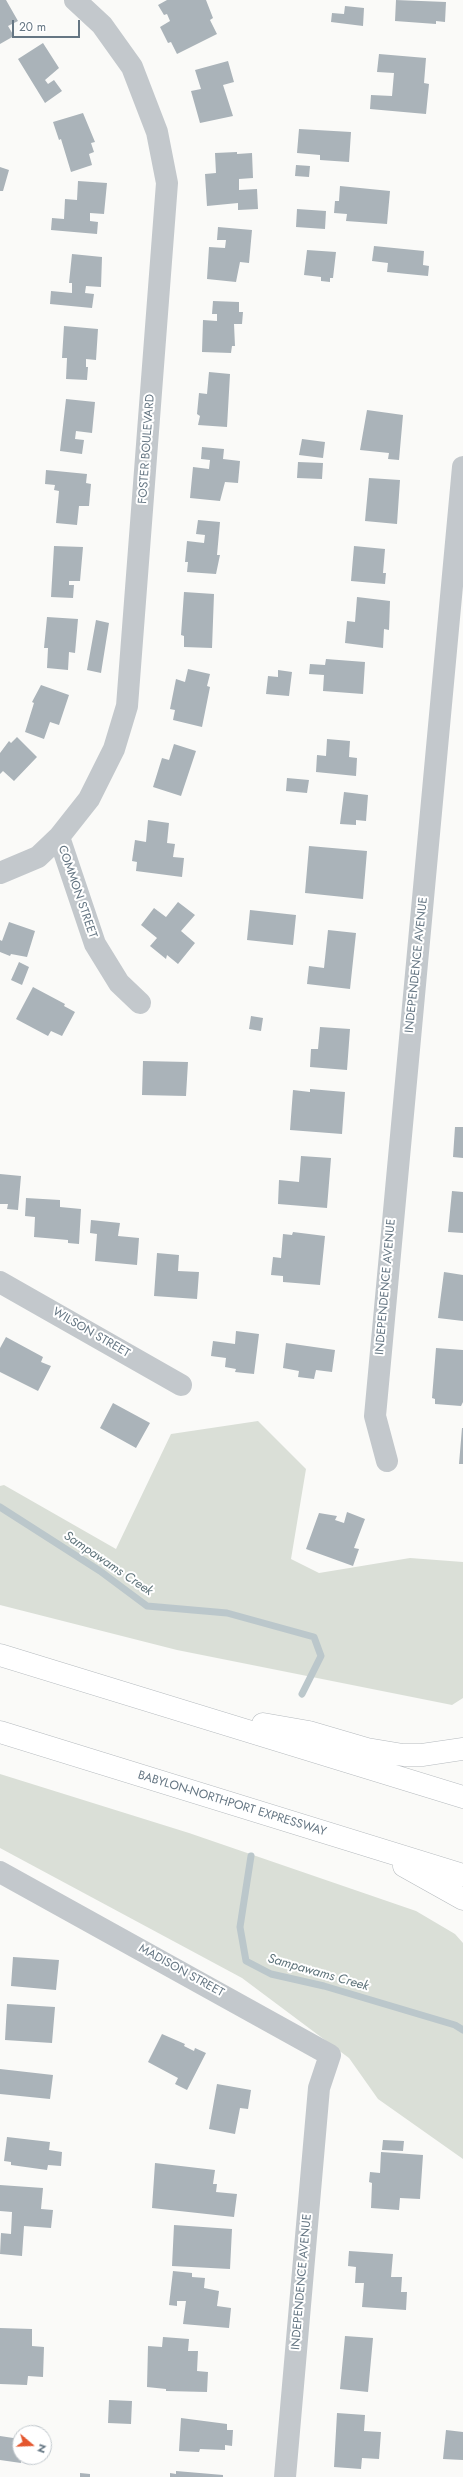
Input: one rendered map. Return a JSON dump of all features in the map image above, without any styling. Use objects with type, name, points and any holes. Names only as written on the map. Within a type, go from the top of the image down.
[{"type":"main road","points":[[0,1655],[463,1797]]},
{"type":"main road","points":[[176,1710],[309,1732],[367,1749],[403,1755],[422,1756],[463,1749]]},
{"type":"main road","name":"BABYLON-NORTHPORT EXPRESSWAY","points":[[0,1732],[463,1875]]},
{"type":"main road","points":[[365,1845],[463,1899]]},
{"type":"street","name":"FOSTER BOULEVARD","points":[[0,873],[38,857],[59,837],[89,798],[114,749],[127,706],[167,183],[157,132],[132,67],[102,25],[75,0]]},
{"type":"street","name":"INDEPENDENCE AVENUE","points":[[387,1461],[375,1416],[463,467]]},
{"type":"street","name":"COMMON STREET","points":[[59,837],[95,944],[119,983],[140,1003]]},
{"type":"street","name":"WILSON STREET","points":[[0,1282],[181,1385]]},
{"type":"street","name":"MADISON STREET","points":[[0,1872],[330,2055],[319,2088]]},
{"type":"street","name":"INDEPENDENCE AVENUE","points":[[285,2477],[319,2088]]},
{"type":"shaded area","points":[[258,1421],[306,1469],[291,1559],[319,1573],[410,1558],[463,1562],[463,1698],[452,1705],[177,1650],[0,1605],[0,1486],[4,1485],[116,1549],[171,1434]]},
{"type":"shaded area","points":[[0,1774],[189,1833],[416,1911],[455,1934],[463,1943],[463,2159],[378,2099],[349,2058],[242,1978],[0,1848]]},
{"type":"building","points":[[0,0],[6,0],[18,21],[8,26],[14,36],[0,44]]},
{"type":"building","points":[[167,0],[206,0],[213,18],[210,20],[217,34],[177,54],[171,42],[168,43],[160,27],[170,21],[167,14],[164,15],[158,5]]},
{"type":"building","points":[[396,0],[446,2],[445,22],[436,21],[436,24],[395,21]]},
{"type":"building","points":[[345,6],[364,8],[363,26],[331,22],[332,13],[344,14]]},
{"type":"building","points":[[43,43],[59,68],[45,80],[48,84],[54,80],[62,91],[45,103],[18,59]]},
{"type":"building","points":[[379,54],[426,58],[424,83],[429,84],[426,114],[370,109],[371,95],[392,96],[394,73],[377,72]]},
{"type":"building","points":[[228,61],[234,82],[223,85],[233,116],[200,123],[191,91],[201,89],[195,70]]},
{"type":"building","points":[[83,113],[95,142],[91,143],[94,152],[89,154],[92,165],[71,172],[61,139],[59,140],[53,122]]},
{"type":"building","points":[[299,129],[351,132],[349,162],[320,160],[320,155],[297,153]]},
{"type":"building","points":[[237,152],[237,154],[252,153],[253,178],[239,179],[239,190],[257,189],[258,209],[238,210],[238,203],[207,206],[205,174],[216,173],[215,153]]},
{"type":"building","points":[[296,165],[310,166],[309,177],[295,176]]},
{"type":"building","points":[[0,167],[9,170],[3,191],[0,191]]},
{"type":"building","points":[[78,181],[107,183],[104,214],[90,213],[90,221],[98,222],[97,234],[51,230],[52,218],[64,219],[65,199],[77,200]]},
{"type":"building","points":[[340,186],[390,191],[387,224],[346,221],[347,214],[334,213],[335,201],[339,201]]},
{"type":"building","points":[[297,209],[326,211],[325,229],[296,227]]},
{"type":"building","points":[[218,227],[252,230],[249,263],[240,262],[236,282],[207,279],[209,247],[225,248],[226,240],[217,240]]},
{"type":"building","points":[[374,246],[424,251],[423,265],[429,266],[428,276],[387,272],[388,263],[372,261]]},
{"type":"building","points":[[307,250],[336,252],[333,278],[330,278],[330,282],[321,281],[321,277],[304,275]]},
{"type":"building","points":[[72,254],[102,257],[101,287],[86,286],[85,293],[94,294],[92,308],[50,304],[51,291],[72,293],[72,283],[69,283]]},
{"type":"building","points":[[213,301],[239,302],[239,312],[243,312],[242,324],[234,324],[235,346],[232,346],[231,353],[202,352],[203,320],[217,321],[217,314],[212,314]]},
{"type":"building","points":[[64,326],[98,329],[96,360],[86,359],[86,367],[88,367],[87,380],[66,379],[67,358],[62,358]]},
{"type":"building","points":[[209,372],[230,374],[227,427],[198,425],[200,416],[197,414],[199,393],[207,394]]},
{"type":"building","points":[[66,399],[95,402],[92,433],[76,431],[75,439],[84,440],[82,454],[60,451]]},
{"type":"building","points":[[367,410],[403,415],[399,460],[388,459],[389,453],[360,450]]},
{"type":"building","points":[[302,439],[325,442],[323,458],[299,455]]},
{"type":"building","points":[[202,447],[224,449],[223,459],[240,461],[238,483],[225,482],[220,501],[190,498],[193,467],[209,469],[210,460],[201,459]]},
{"type":"building","points":[[298,462],[323,463],[322,479],[297,478]]},
{"type":"building","points":[[46,470],[87,474],[86,483],[91,484],[89,506],[79,506],[77,525],[56,523],[59,491],[54,490],[55,485],[45,484]]},
{"type":"building","points":[[369,478],[400,480],[397,524],[365,521]]},
{"type":"building","points":[[198,520],[220,522],[217,555],[220,555],[216,574],[187,572],[188,562],[185,562],[187,541],[204,543],[205,535],[196,534]]},
{"type":"building","points":[[54,546],[83,547],[80,581],[69,581],[69,585],[74,585],[73,598],[51,597]]},
{"type":"building","points":[[354,546],[385,549],[383,573],[386,573],[385,584],[351,581]]},
{"type":"building","points":[[184,592],[214,594],[212,648],[184,647],[184,636],[181,635]]},
{"type":"building","points":[[357,597],[390,601],[389,630],[384,629],[383,648],[345,643],[347,621],[355,622]]},
{"type":"building","points":[[47,617],[78,619],[75,653],[69,652],[68,670],[47,668],[48,648],[44,648]]},
{"type":"building","points":[[96,620],[109,623],[101,673],[87,670]]},
{"type":"building","points":[[326,659],[365,662],[363,694],[323,691],[324,675],[309,674],[310,664],[325,665]]},
{"type":"building","points":[[188,669],[210,674],[207,686],[210,687],[202,727],[173,720],[175,710],[170,709],[176,679],[185,682]]},
{"type":"building","points":[[278,670],[292,672],[289,696],[266,694],[268,676],[278,677]]},
{"type":"building","points":[[41,685],[69,695],[59,725],[50,722],[44,739],[25,732],[34,703],[32,702]]},
{"type":"building","points":[[17,737],[37,757],[14,781],[3,771],[0,774],[0,753],[9,741],[11,743]]},
{"type":"building","points":[[327,739],[350,741],[349,757],[357,758],[356,776],[316,772],[317,755],[326,756]]},
{"type":"building","points":[[174,744],[196,751],[181,796],[153,787],[162,758],[169,760]]},
{"type":"building","points":[[287,778],[309,780],[307,793],[286,791]]},
{"type":"building","points":[[344,792],[368,795],[366,821],[356,820],[356,825],[340,824]]},
{"type":"building","points":[[148,820],[169,823],[167,843],[175,844],[173,857],[184,858],[182,877],[136,871],[137,862],[132,861],[135,840],[146,842]]},
{"type":"building","points":[[309,846],[367,851],[363,899],[305,893]]},
{"type":"building","points":[[178,902],[195,915],[181,931],[195,943],[178,964],[167,955],[166,959],[150,946],[157,938],[141,925],[154,908],[166,917]]},
{"type":"building","points":[[250,910],[296,915],[293,945],[247,940]]},
{"type":"building","points":[[9,922],[35,931],[27,957],[11,954],[10,956],[0,952],[0,940],[2,941]]},
{"type":"building","points":[[328,930],[356,933],[350,989],[307,984],[309,966],[324,968]]},
{"type":"building","points":[[19,962],[29,967],[22,985],[11,980]]},
{"type":"building","points":[[33,987],[65,1004],[64,1006],[75,1012],[62,1036],[51,1031],[48,1036],[16,1019]]},
{"type":"building","points":[[251,1016],[263,1018],[261,1031],[249,1029]]},
{"type":"building","points":[[320,1027],[350,1029],[347,1070],[310,1067],[311,1049],[318,1049]]},
{"type":"building","points":[[143,1061],[188,1062],[186,1096],[142,1095]]},
{"type":"building","points":[[310,1089],[345,1092],[342,1134],[290,1130],[293,1090],[310,1092]]},
{"type":"building","points":[[455,1127],[463,1127],[463,1158],[453,1157]]},
{"type":"building","points":[[301,1156],[331,1158],[327,1208],[278,1204],[279,1180],[299,1182]]},
{"type":"building","points":[[0,1174],[21,1176],[18,1210],[7,1209],[8,1204],[0,1204]]},
{"type":"building","points":[[452,1191],[463,1192],[463,1233],[448,1232]]},
{"type":"building","points":[[26,1198],[60,1200],[60,1207],[81,1209],[79,1244],[68,1243],[68,1240],[34,1237],[35,1217],[25,1216]]},
{"type":"building","points":[[91,1220],[120,1223],[118,1236],[139,1238],[137,1265],[95,1261],[97,1234],[90,1233]]},
{"type":"building","points":[[293,1232],[325,1236],[320,1285],[283,1282],[283,1276],[271,1275],[273,1257],[281,1258],[283,1234],[292,1235]]},
{"type":"building","points":[[157,1253],[179,1255],[178,1271],[199,1272],[197,1299],[154,1296]]},
{"type":"building","points":[[444,1272],[463,1275],[463,1321],[438,1318]]},
{"type":"building","points":[[236,1331],[259,1334],[254,1374],[235,1372],[236,1369],[225,1367],[226,1358],[211,1356],[213,1341],[235,1344]]},
{"type":"building","points":[[6,1337],[43,1357],[41,1362],[51,1366],[38,1391],[0,1372],[0,1348]]},
{"type":"building","points":[[286,1343],[335,1350],[332,1372],[316,1370],[314,1379],[298,1377],[299,1371],[283,1368]]},
{"type":"building","points":[[436,1348],[463,1350],[463,1402],[461,1406],[435,1404],[435,1399],[432,1398]]},
{"type":"building","points":[[113,1403],[150,1423],[136,1448],[100,1428]]},
{"type":"building","points":[[462,1428],[463,1464],[459,1464]]},
{"type":"building","points":[[347,1512],[365,1519],[354,1548],[359,1549],[353,1566],[306,1549],[319,1513],[337,1516],[335,1520],[344,1523]]},
{"type":"building","points":[[13,1957],[59,1960],[56,1990],[11,1986]]},
{"type":"building","points":[[7,2004],[55,2007],[52,2043],[5,2040]]},
{"type":"building","points":[[162,2034],[185,2044],[184,2046],[194,2051],[195,2048],[206,2053],[187,2090],[175,2084],[178,2078],[148,2062]]},
{"type":"building","points":[[0,2069],[53,2075],[50,2099],[0,2094]]},
{"type":"building","points":[[217,2084],[251,2090],[248,2109],[240,2108],[235,2134],[209,2129]]},
{"type":"building","points":[[7,2137],[50,2142],[49,2150],[62,2152],[61,2166],[48,2165],[47,2170],[11,2165],[11,2162],[4,2161]]},
{"type":"building","points":[[383,2140],[404,2141],[403,2151],[382,2150]]},
{"type":"building","points":[[381,2152],[423,2155],[420,2199],[400,2198],[399,2210],[371,2208],[372,2183],[369,2182],[370,2172],[380,2173]]},
{"type":"building","points":[[155,2163],[215,2170],[213,2184],[217,2184],[216,2192],[237,2194],[234,2217],[152,2208]]},
{"type":"building","points":[[0,2185],[43,2188],[41,2209],[53,2210],[51,2228],[24,2226],[22,2256],[0,2254],[1,2233],[11,2234],[12,2212],[0,2211]]},
{"type":"building","points":[[174,2225],[232,2229],[230,2269],[172,2266]]},
{"type":"building","points":[[349,2251],[393,2254],[391,2277],[402,2277],[401,2292],[407,2292],[406,2310],[362,2307],[364,2283],[355,2283],[356,2267],[348,2266]]},
{"type":"building","points":[[173,2271],[192,2273],[192,2277],[205,2278],[204,2288],[219,2291],[217,2306],[231,2308],[229,2328],[183,2324],[186,2301],[177,2301],[177,2306],[169,2305]]},
{"type":"building","points":[[0,2328],[32,2329],[32,2346],[44,2347],[43,2377],[28,2376],[27,2385],[0,2384]]},
{"type":"building","points":[[345,2336],[373,2338],[368,2392],[340,2389]]},
{"type":"building","points":[[163,2337],[189,2339],[188,2351],[198,2351],[197,2371],[208,2372],[207,2392],[166,2391],[166,2389],[147,2387],[148,2346],[162,2347]]},
{"type":"building","points":[[109,2400],[132,2401],[131,2424],[108,2423]]},
{"type":"building","points":[[337,2413],[365,2415],[364,2431],[381,2432],[379,2459],[362,2458],[361,2469],[334,2467]]},
{"type":"building","points":[[181,2418],[227,2424],[227,2430],[233,2430],[232,2446],[225,2445],[225,2450],[200,2449],[199,2452],[179,2451]]},
{"type":"building","points":[[446,2430],[463,2432],[463,2460],[443,2459]]},
{"type":"building","points":[[0,2436],[12,2438],[12,2462],[0,2460]]},
{"type":"building","points":[[176,2471],[223,2475],[223,2477],[170,2477],[170,2473],[176,2474]]},
{"type":"building","points":[[80,2473],[90,2474],[90,2477],[80,2477]]},
{"type":"waterway","name":"Sampawams Creek","points":[[0,1507],[100,1571],[147,1606],[227,1613],[314,1637],[321,1656],[302,1694]]},
{"type":"waterway","name":"Sampawams Creek","points":[[251,1856],[240,1927],[246,1961],[271,1974],[324,1986],[455,2025],[463,2030]]}]
